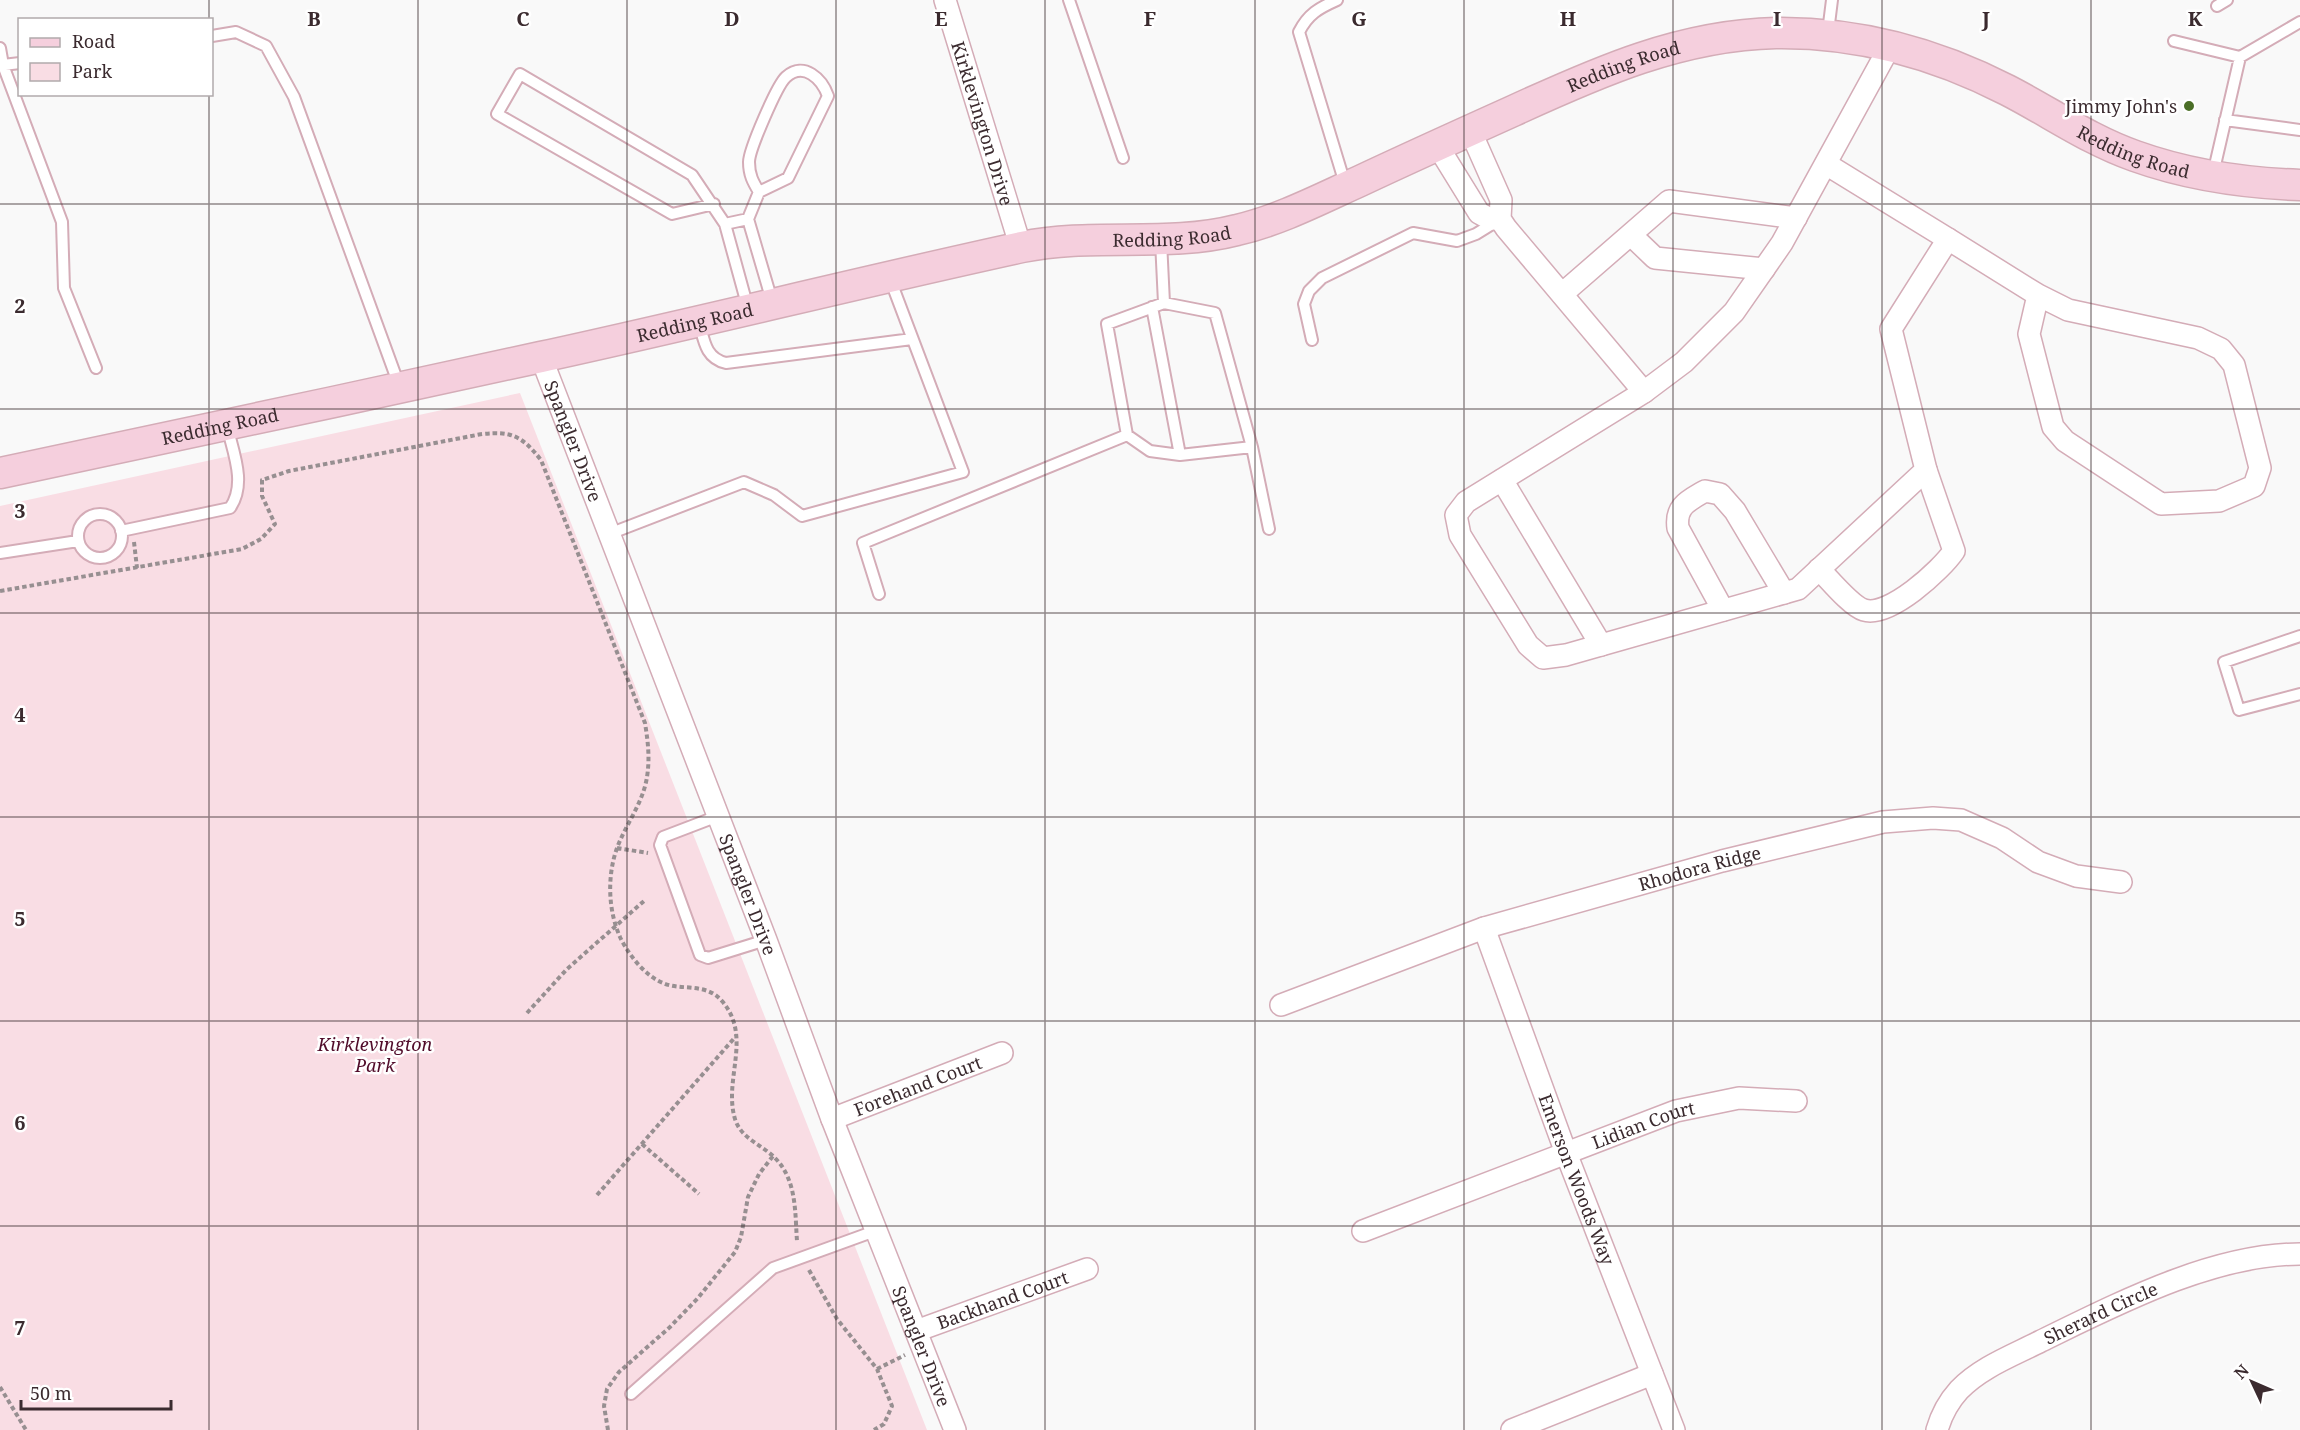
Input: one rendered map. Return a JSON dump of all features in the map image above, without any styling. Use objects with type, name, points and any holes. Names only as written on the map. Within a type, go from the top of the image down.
[{"type":"street","name":"Kirklevington Drive","points":[[945,0],[1021,248]]},
{"type":"street","name":"Redding Road","points":[[0,473],[541,357],[1053,241],[1161,238],[1235,231],[1298,209],[1591,75],[1671,47],[1701,40],[1772,33],[1827,36],[1890,46],[1923,54],[1965,70],[2011,92],[2070,127],[2132,155],[2212,177],[2300,184]]},
{"type":"street","points":[[1890,46],[1796,218],[1734,312],[1684,362],[1644,392],[1466,502],[1456,515],[1460,535],[1528,645],[1544,658],[1601,645],[1798,589],[1926,470]]},
{"type":"street","points":[[1470,130],[1501,200],[1500,219],[1644,392]]},
{"type":"street","points":[[1437,145],[1479,213],[1490,219],[1500,219]]},
{"type":"street","points":[[1826,164],[2037,295],[2068,310],[2198,338],[2221,349],[2234,365],[2260,468],[2254,486],[2219,501],[2161,504],[2065,441],[2053,426],[2029,334],[2037,295]]},
{"type":"street","points":[[1562,294],[1669,201],[1796,218]]},
{"type":"street","points":[[1630,235],[1655,258],[1764,269]]},
{"type":"street","points":[[1819,569],[1861,609],[1874,613],[1891,606],[1943,566],[1954,551],[1926,470],[1891,328],[1948,240]]},
{"type":"street","name":"Spangler Drive","points":[[541,357],[766,940],[875,1231],[920,1338],[955,1430]]},
{"type":"street","points":[[1502,480],[1601,645]]},
{"type":"street","points":[[1724,610],[1678,528],[1676,516],[1683,504],[1705,491],[1720,494],[1735,511],[1784,593]]},
{"type":"street","name":"Rhodora Ridge","points":[[1281,1005],[1484,928],[1743,855],[1883,822],[1905,819],[1961,820],[2001,838],[2038,862],[2066,873],[2121,882]]},
{"type":"street","name":"Emerson Woods Way","points":[[1484,928],[1566,1153],[1674,1430]]},
{"type":"street","name":"Forehand Court","points":[[832,1119],[1002,1053]]},
{"type":"street","name":"Lidian Court","points":[[1363,1231],[1640,1124],[1704,1104],[1739,1098],[1796,1101]]},
{"type":"street","name":"Sherard Circle","points":[[1937,1430],[1949,1404],[1959,1390],[1976,1377],[1993,1365],[2099,1312],[2171,1283],[2253,1257],[2300,1254]]},
{"type":"street","name":"Backhand Court","points":[[920,1338],[1087,1269]]},
{"type":"street","points":[[1512,1430],[1652,1374]]},
{"type":"lane","points":[[1070,0],[1123,158]]},
{"type":"lane","points":[[1337,0],[1319,8],[1306,18],[1299,32],[1346,187]]},
{"type":"lane","points":[[1827,36],[1832,0]]},
{"type":"lane","points":[[2174,41],[2240,57],[2300,22]]},
{"type":"lane","points":[[213,36],[236,32],[266,46],[294,97],[400,388]]},
{"type":"lane","points":[[0,48],[2,66],[62,222],[64,288],[96,368]]},
{"type":"lane","points":[[2212,177],[2240,57]]},
{"type":"lane","points":[[2,66],[18,63]]},
{"type":"lane","points":[[759,192],[750,178],[750,149],[785,78],[797,71],[810,72],[823,82],[828,96],[788,178],[759,192],[748,219],[761,307]]},
{"type":"lane","points":[[714,204],[672,214],[497,114],[520,74],[692,175],[714,204],[725,224],[761,307]]},
{"type":"lane","points":[[2225,120],[2300,130]]},
{"type":"lane","points":[[725,224],[748,219]]},
{"type":"lane","points":[[1312,340],[1304,304],[1309,291],[1322,278],[1413,233],[1457,240],[1476,234],[1500,219]]},
{"type":"lane","points":[[1161,238],[1164,303]]},
{"type":"lane","points":[[609,534],[744,482],[774,495],[802,516],[963,472],[889,278]]},
{"type":"lane","points":[[1252,447],[1180,455],[1150,451],[1126,435],[1107,324],[1164,303],[1215,313],[1252,447],[1269,528]]},
{"type":"lane","points":[[1152,307],[1180,455]]},
{"type":"lane","points":[[699,321],[708,353],[716,361],[726,363],[912,339]]},
{"type":"lane","points":[[127,530],[230,508],[238,497],[239,482],[226,425]]},
{"type":"lane","points":[[879,594],[863,543],[1126,435]]},
{"type":"lane","points":[[94,515],[111,517],[127,530],[118,548],[104,558],[88,555],[78,541],[81,525],[94,515]]},
{"type":"lane","points":[[0,553],[78,541]]},
{"type":"lane","points":[[2300,636],[2224,662],[2239,710],[2300,694]]},
{"type":"lane","points":[[718,816],[663,837],[660,846],[700,955],[708,958],[766,940]]},
{"type":"lane","points":[[631,1394],[773,1269],[875,1231]]},
{"type":"path","points":[[0,591],[242,549],[261,539],[275,524],[262,496],[262,480],[289,471],[482,434],[506,432],[527,442],[541,460],[645,723],[650,750],[647,779],[636,810],[617,848],[610,874],[610,898],[620,936],[636,963],[663,984],[695,986],[721,998],[732,1016],[739,1045],[733,1110],[736,1122],[745,1136],[773,1156],[787,1176],[792,1191],[797,1241]]},
{"type":"path","points":[[127,530],[137,568]]},
{"type":"path","points":[[617,848],[664,855]]},
{"type":"path","points":[[527,1013],[567,969],[644,901]]},
{"type":"path","points":[[597,1195],[737,1035]]},
{"type":"path","points":[[642,1144],[699,1194]]},
{"type":"path","points":[[608,1430],[604,1406],[607,1389],[619,1372],[670,1327],[698,1298],[735,1252],[741,1237],[748,1197],[759,1174],[773,1156]]},
{"type":"path","points":[[808,1270],[837,1319],[877,1369],[892,1406],[884,1424],[874,1430]]},
{"type":"path","points":[[877,1369],[920,1338]]},
{"type":"path","points":[[0,1387],[26,1430]]},
{"type":"green space","name":"Kirklevington Park","points":[[520,393],[927,1430],[0,1430],[0,506]]},
{"type":"place","name":"Jimmy John's","points":[[2189,106]]}]
